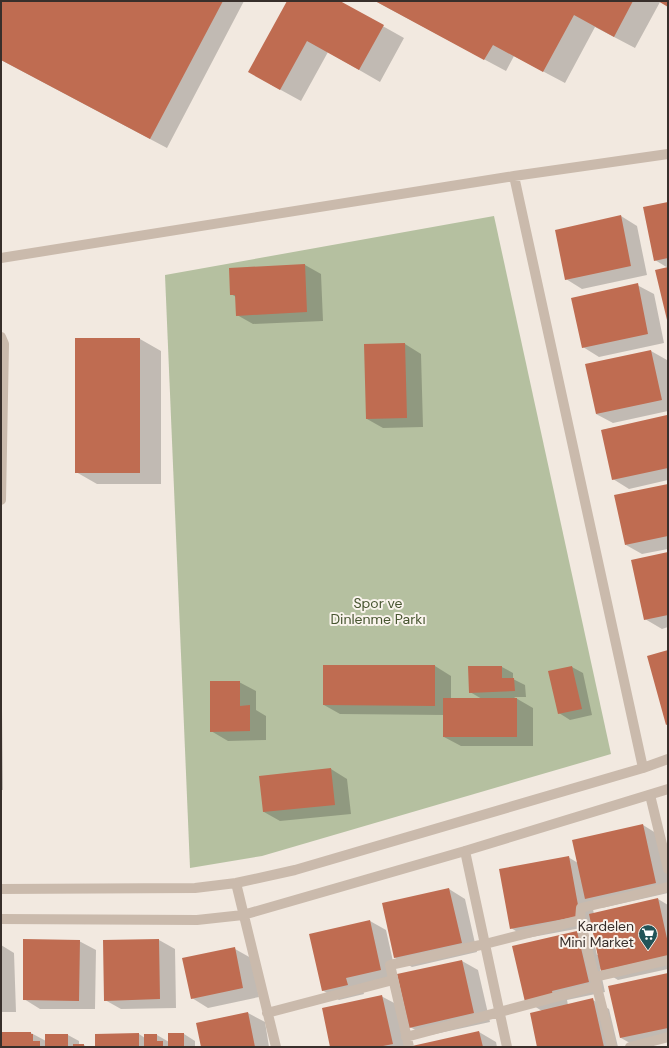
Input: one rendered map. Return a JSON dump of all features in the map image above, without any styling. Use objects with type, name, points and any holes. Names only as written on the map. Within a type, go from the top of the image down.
[{"type":"street","points":[[1,258],[514,176],[668,154]]},
{"type":"street","points":[[514,176],[644,768]]},
{"type":"street","points":[[1,337],[4,344],[1,500]]},
{"type":"street","points":[[1,889],[195,888],[236,883],[295,870],[644,768],[668,759]]},
{"type":"street","points":[[1,919],[197,920],[243,915],[465,851],[668,789]]},
{"type":"street","points":[[650,795],[668,869]]},
{"type":"street","points":[[465,851],[507,1047]]},
{"type":"street","points":[[236,883],[276,1047]]},
{"type":"street","points":[[612,1047],[580,920],[581,908],[668,887]]},
{"type":"street","points":[[580,920],[485,944],[390,965],[406,1044],[499,1012],[668,960]]},
{"type":"street","points":[[267,1013],[393,980]]},
{"type":"street","points":[[630,1047],[668,1037]]},
{"type":"green space","name":"Spor ve Dinlenme Parkı","points":[[494,216],[611,754],[262,856],[190,868],[165,275]]},
{"type":"building","points":[[1,1],[223,1],[150,139],[1,60]]},
{"type":"building","points":[[287,1],[340,1],[384,25],[359,70],[307,41],[280,90],[248,72]]},
{"type":"building","points":[[375,1],[633,1],[614,37],[574,15],[543,72],[493,45],[484,60]]},
{"type":"building","points":[[658,1],[668,1],[668,7]]},
{"type":"building","points":[[668,202],[668,258],[654,261],[643,207]]},
{"type":"building","points":[[621,215],[631,266],[565,280],[555,230]]},
{"type":"building","points":[[305,264],[307,312],[236,316],[235,295],[230,295],[229,268]]},
{"type":"building","points":[[668,267],[668,320],[667,320],[655,270]]},
{"type":"building","points":[[638,283],[648,334],[582,348],[571,298]]},
{"type":"building","points":[[75,338],[140,338],[140,473],[75,473]]},
{"type":"building","points":[[405,343],[407,418],[366,419],[364,344]]},
{"type":"building","points":[[651,350],[662,400],[596,414],[585,364]]},
{"type":"building","points":[[667,415],[668,468],[612,480],[601,430]]},
{"type":"building","points":[[668,484],[668,536],[625,545],[614,495]]},
{"type":"building","points":[[668,552],[668,615],[644,620],[631,560]]},
{"type":"building","points":[[668,650],[668,724],[666,725],[647,656]]},
{"type":"building","points":[[323,665],[435,665],[435,706],[323,705]]},
{"type":"building","points":[[468,666],[502,666],[502,678],[514,678],[515,691],[469,693]]},
{"type":"building","points":[[572,666],[582,709],[558,714],[548,671]]},
{"type":"building","points":[[210,681],[240,681],[240,706],[250,705],[250,731],[210,732]]},
{"type":"building","points":[[443,698],[517,698],[517,737],[443,737]]},
{"type":"building","points":[[331,768],[335,805],[263,812],[259,776]]},
{"type":"building","points":[[643,824],[656,883],[585,899],[572,840]]},
{"type":"building","points":[[569,856],[580,916],[510,929],[499,869]]},
{"type":"building","points":[[449,888],[462,943],[394,958],[382,903]]},
{"type":"building","points":[[658,898],[668,943],[668,956],[601,971],[589,914]]},
{"type":"building","points":[[370,920],[381,970],[346,978],[348,985],[322,991],[309,934]]},
{"type":"building","points":[[577,931],[589,982],[552,991],[553,996],[525,1002],[512,946]]},
{"type":"building","points":[[23,939],[80,940],[79,1001],[23,1000]]},
{"type":"building","points":[[159,939],[160,999],[104,1001],[103,940]]},
{"type":"building","points":[[235,947],[243,988],[191,999],[182,958]]},
{"type":"building","points":[[462,960],[474,1013],[409,1028],[397,974]]},
{"type":"building","points":[[668,973],[668,1028],[620,1038],[608,986]]},
{"type":"building","points":[[382,995],[393,1044],[378,1047],[330,1047],[322,1008]]},
{"type":"building","points":[[593,998],[604,1047],[537,1047],[530,1013]]},
{"type":"building","points":[[248,1012],[255,1047],[201,1047],[196,1023]]},
{"type":"building","points":[[479,1031],[483,1047],[412,1047],[412,1046]]},
{"type":"building","points":[[1,1032],[31,1032],[31,1034],[33,1034],[33,1041],[40,1041],[40,1047],[1,1047]]},
{"type":"building","points":[[139,1033],[139,1047],[95,1047],[95,1034]]},
{"type":"building","points":[[168,1033],[184,1033],[184,1047],[168,1047]]},
{"type":"building","points":[[45,1034],[68,1034],[68,1047],[45,1047]]},
{"type":"building","points":[[144,1034],[157,1034],[157,1041],[163,1041],[163,1047],[144,1047]]},
{"type":"building","points":[[73,1044],[84,1044],[84,1047],[73,1047]]},
{"type":"place","name":"Kardelen Mini Market","points":[[648,951]]}]
